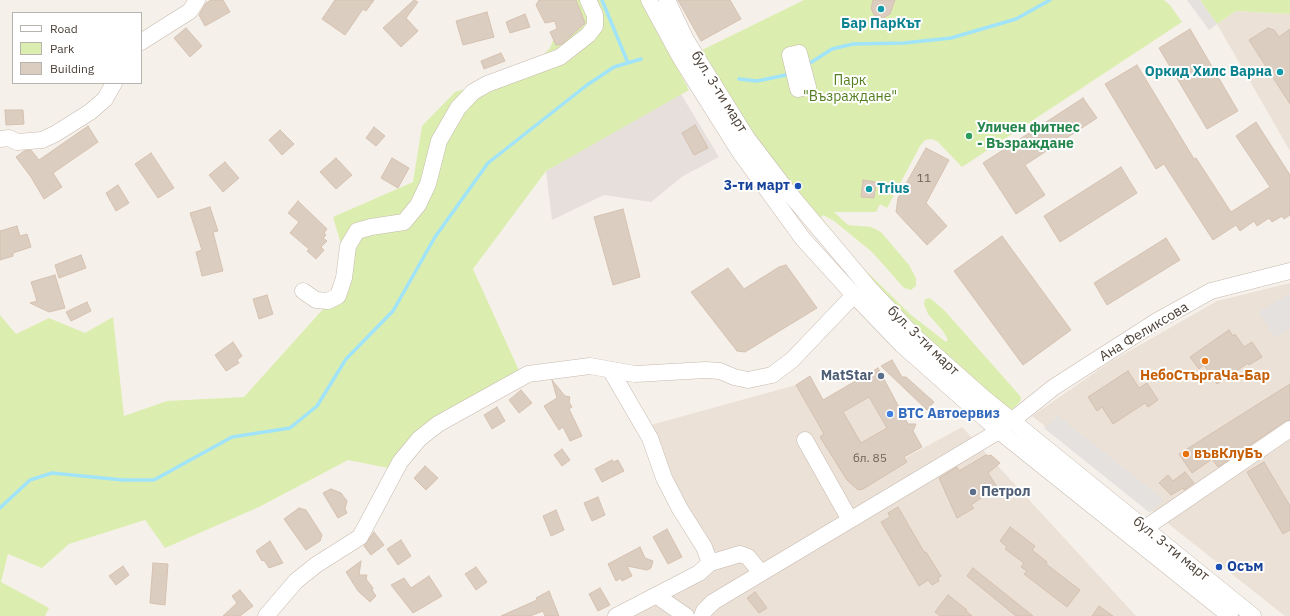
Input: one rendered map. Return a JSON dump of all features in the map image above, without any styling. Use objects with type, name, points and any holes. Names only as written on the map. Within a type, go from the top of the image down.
[{"type":"street","points":[[142,41],[190,11],[197,0]]},
{"type":"street","points":[[303,291],[316,300],[328,301],[338,296],[344,278],[348,246],[357,231],[371,227],[404,222],[418,205],[428,184],[439,141],[458,108],[473,92],[487,84],[560,57],[588,35],[595,26],[595,15],[588,0]]},
{"type":"street","name":"бул. 3-ти март","points":[[649,0],[680,57],[739,150],[803,239],[854,295],[902,345],[1005,426],[1230,616]]},
{"type":"street","name":"бул. 3-ти март","points":[[667,0],[686,40],[747,138],[788,193],[870,289],[913,335],[1005,426],[1145,528],[1253,616]]},
{"type":"street","points":[[0,139],[9,138],[17,142],[42,140],[55,134],[90,112],[105,99],[113,84]]},
{"type":"street","name":"Ана Феликсова","points":[[702,616],[704,611],[713,602],[1005,426],[1054,388],[1157,321],[1211,291],[1290,271]]},
{"type":"street","points":[[266,616],[296,581],[360,537],[400,462],[419,440],[438,424],[528,374],[590,366],[611,371],[635,374],[706,370],[720,371],[734,377],[748,380],[772,375],[792,360],[854,295]]},
{"type":"street","points":[[611,371],[650,438],[664,478],[680,509],[704,547],[710,563]]},
{"type":"street","points":[[1145,528],[1290,429]]},
{"type":"street","points":[[805,440],[850,520]]},
{"type":"street","points":[[616,616],[658,596],[699,573],[710,563],[740,554],[748,557],[761,573]]},
{"type":"street","points":[[658,596],[686,616]]},
{"type":"shaded area","points":[[1187,0],[1200,0],[1217,24],[1209,30]]},
{"type":"shaded area","points":[[1236,11],[1290,14],[1290,151],[1217,24]]},
{"type":"shaded area","points":[[681,94],[719,157],[683,176],[651,202],[604,195],[552,220],[546,171]]},
{"type":"shaded area","points":[[1290,283],[1290,616],[1285,616],[1032,416],[1110,362],[1217,301]]},
{"type":"shaded area","points":[[1290,293],[1290,329],[1275,338],[1259,312]]},
{"type":"shaded area","points":[[796,385],[819,426],[869,397],[905,458],[962,427],[1136,616],[624,616],[708,572],[688,514],[647,426]]},
{"type":"shaded area","points":[[1058,416],[1163,499],[1150,513],[1044,428]]},
{"type":"green space","points":[[562,0],[642,0],[689,90],[546,171],[473,269],[521,375],[448,421],[398,470],[348,460],[259,507],[165,548],[145,520],[69,544],[42,568],[8,554],[1,582],[49,608],[45,616],[0,616],[0,315],[16,334],[49,318],[85,333],[113,317],[124,416],[167,401],[244,397],[351,278],[333,217],[413,182],[422,126],[455,92],[529,70],[550,48],[561,21]]},
{"type":"green space","name":"Парк \"Възраждане\"","points":[[804,0],[1164,0],[1170,5],[1182,22],[962,167],[937,141],[931,139],[925,140],[920,146],[887,208],[880,204],[876,212],[834,212],[848,225],[871,227],[881,232],[909,265],[916,278],[916,286],[911,290],[904,288],[872,252],[834,221],[823,215],[821,217],[853,257],[765,155],[698,52]]},
{"type":"green space","points":[[1200,0],[1290,0],[1290,14],[1236,11],[1217,24]]},
{"type":"green space","points":[[856,261],[910,314],[946,342],[948,340],[943,331],[928,314],[924,304],[925,299],[930,298],[945,311],[1021,397],[1020,402],[1011,410],[1005,408],[911,325]]},
{"type":"building","points":[[211,0],[223,0],[230,12],[205,26],[199,15],[206,3]]},
{"type":"building","points":[[335,0],[374,0],[366,11],[363,9],[345,35],[322,19]]},
{"type":"building","points":[[414,0],[418,2],[406,18],[418,31],[401,47],[383,28]]},
{"type":"building","points":[[539,0],[576,0],[585,23],[562,44],[556,45],[550,32],[557,29],[555,21],[545,23],[536,5]]},
{"type":"building","points":[[678,0],[730,0],[741,19],[701,41]]},
{"type":"building","name":"Бар ПарКът","points":[[873,0],[895,0],[890,14],[883,18],[874,15],[871,8]]},
{"type":"building","points":[[487,12],[494,37],[463,45],[456,21]]},
{"type":"building","points":[[525,14],[530,27],[510,33],[506,22]]},
{"type":"building","points":[[186,28],[202,46],[190,57],[174,38]]},
{"type":"building","name":"Оркид Хилс Варна","points":[[1268,28],[1274,30],[1279,37],[1290,29],[1290,104],[1249,40]]},
{"type":"building","points":[[1190,29],[1238,111],[1207,129],[1159,48]]},
{"type":"building","points":[[501,53],[505,61],[484,69],[481,61]]},
{"type":"building","points":[[1137,65],[1194,159],[1196,158],[1231,212],[1270,187],[1236,136],[1256,122],[1290,175],[1290,215],[1284,219],[1282,216],[1272,222],[1269,218],[1257,226],[1254,221],[1240,231],[1236,225],[1213,240],[1164,164],[1156,169],[1105,84]]},
{"type":"building","points":[[1083,98],[1097,118],[1025,165],[1045,195],[1016,214],[983,163]]},
{"type":"building","points":[[5,110],[23,110],[24,124],[6,125]]},
{"type":"building","points":[[695,125],[708,148],[694,155],[682,133]]},
{"type":"building","points":[[88,126],[98,142],[53,173],[62,187],[44,199],[31,177],[16,157],[24,151],[31,150],[39,160]]},
{"type":"building","points":[[374,127],[385,136],[376,146],[366,138]]},
{"type":"building","points":[[280,130],[294,144],[282,155],[269,140]]},
{"type":"building","points":[[926,148],[949,160],[926,203],[947,226],[927,245],[896,212],[898,198]]},
{"type":"building","points":[[151,153],[174,188],[158,198],[135,164]]},
{"type":"building","points":[[336,158],[352,175],[336,189],[320,172]]},
{"type":"building","points":[[392,158],[409,168],[398,188],[381,178]]},
{"type":"building","points":[[225,162],[239,178],[223,192],[209,175]]},
{"type":"building","points":[[1121,167],[1137,193],[1060,242],[1044,216]]},
{"type":"building","name":"Trius","points":[[863,180],[876,182],[874,198],[861,197]]},
{"type":"building","points":[[118,185],[129,203],[116,211],[106,193]]},
{"type":"building","points":[[298,201],[327,229],[324,233],[326,235],[323,238],[327,241],[321,247],[324,250],[316,259],[307,251],[309,249],[290,233],[299,222],[288,213]]},
{"type":"building","points":[[210,207],[218,231],[213,232],[223,271],[202,276],[196,252],[202,250],[190,213]]},
{"type":"building","points":[[623,209],[640,277],[613,285],[594,217]]},
{"type":"building","points":[[17,226],[20,236],[27,234],[31,247],[13,253],[13,256],[0,260],[0,231]]},
{"type":"building","points":[[1002,236],[1071,330],[1023,365],[954,271]]},
{"type":"building","points":[[1166,238],[1180,260],[1107,305],[1094,283]]},
{"type":"building","points":[[81,255],[86,268],[59,278],[55,265]]},
{"type":"building","points":[[786,265],[817,308],[745,352],[737,351],[691,292],[728,268],[744,289],[779,267]]},
{"type":"building","points":[[55,275],[65,308],[49,312],[30,303],[37,301],[31,282]]},
{"type":"building","points":[[267,295],[273,314],[259,319],[253,299]]},
{"type":"building","points":[[87,302],[91,311],[71,321],[66,312]]},
{"type":"building","points":[[1229,330],[1233,336],[1235,334],[1244,347],[1252,342],[1262,357],[1249,365],[1248,363],[1217,384],[1204,365],[1199,369],[1190,357]]},
{"type":"building","points":[[233,342],[242,356],[237,360],[239,363],[226,371],[215,355]]},
{"type":"building","points":[[892,360],[902,377],[906,377],[934,402],[927,410],[881,366]]},
{"type":"building","points":[[878,368],[908,424],[916,424],[913,431],[922,447],[904,457],[907,462],[863,489],[858,490],[847,480],[820,437],[824,434],[796,385],[810,376],[823,400]],"holes":[[[869,397],[887,428],[861,443],[843,412]]]},
{"type":"building","points":[[1128,371],[1139,388],[1147,383],[1158,400],[1148,407],[1145,403],[1113,424],[1102,407],[1097,411],[1088,397]]},
{"type":"building","points":[[552,380],[565,396],[570,397],[569,402],[572,407],[569,409],[582,436],[570,441],[563,427],[559,430],[544,406],[557,398]]},
{"type":"building","points":[[1290,384],[1290,420],[1285,421],[1218,467],[1212,459],[1192,473],[1179,454]]},
{"type":"building","points":[[521,390],[532,403],[519,413],[509,400]]},
{"type":"building","points":[[497,407],[505,421],[492,429],[484,415]]},
{"type":"building","points":[[562,449],[570,460],[562,466],[554,455]]},
{"type":"building","points":[[986,455],[991,455],[1000,463],[988,473],[997,487],[971,505],[974,508],[957,518],[939,478],[957,467],[959,471]]},
{"type":"building","points":[[612,460],[613,462],[618,460],[624,471],[602,482],[595,469]]},
{"type":"building","points":[[1264,462],[1290,506],[1290,530],[1283,534],[1247,472]]},
{"type":"building","points":[[425,466],[438,478],[426,490],[414,478]]},
{"type":"building","points":[[1185,472],[1194,483],[1184,490],[1183,488],[1171,495],[1159,483],[1168,475],[1173,481]]},
{"type":"building","points":[[331,489],[341,493],[347,501],[345,509],[347,513],[338,518],[323,493]]},
{"type":"building","points":[[598,497],[605,515],[592,521],[584,503]]},
{"type":"building","points":[[898,507],[924,552],[926,552],[941,576],[938,578],[939,581],[932,585],[928,580],[919,586],[881,522],[890,517],[888,513]]},
{"type":"building","points":[[299,508],[306,510],[322,535],[320,541],[306,550],[284,519]]},
{"type":"building","points":[[556,510],[564,530],[551,536],[543,516]]},
{"type":"building","points":[[1010,527],[1035,546],[1032,550],[1047,562],[1046,564],[1080,590],[1067,607],[1024,574],[1027,571],[1021,567],[1024,563],[1005,549],[1007,547],[1000,541]]},
{"type":"building","points":[[667,529],[682,557],[668,564],[653,537]]},
{"type":"building","points":[[374,532],[384,545],[371,555],[364,546]]},
{"type":"building","points":[[401,540],[411,556],[398,565],[387,549]]},
{"type":"building","points":[[270,541],[283,563],[269,568],[264,560],[262,561],[256,551]]},
{"type":"building","points":[[640,547],[645,558],[653,561],[651,568],[647,570],[627,566],[632,576],[622,581],[621,578],[616,581],[608,564]]},
{"type":"building","points":[[361,561],[359,575],[367,575],[366,579],[373,588],[372,590],[376,596],[370,602],[358,591],[346,572]]},
{"type":"building","points":[[153,563],[168,564],[165,605],[150,603]]},
{"type":"building","points":[[123,566],[129,575],[116,585],[109,576]]},
{"type":"building","points":[[476,567],[487,582],[476,590],[465,574]]},
{"type":"building","points":[[973,568],[1033,616],[1016,616],[967,576]]},
{"type":"building","points":[[429,576],[442,596],[413,613],[391,585],[404,578],[411,588]]},
{"type":"building","points":[[600,588],[610,605],[598,611],[589,594]]},
{"type":"building","points":[[240,590],[253,606],[240,616],[223,616],[237,603],[232,596]]},
{"type":"building","points":[[549,591],[559,616],[545,616],[543,611],[530,616],[501,616],[537,600],[536,598]]},
{"type":"building","points":[[755,592],[767,608],[759,613],[747,598]]},
{"type":"building","points":[[948,595],[967,610],[966,611],[972,616],[940,616],[935,612]]},
{"type":"building","points":[[1099,606],[1113,616],[1092,616]]},
{"type":"waterway","points":[[602,0],[628,63]]},
{"type":"waterway","points":[[807,65],[832,49],[853,44],[904,43],[951,38],[1016,19],[1050,0]]},
{"type":"waterway","points":[[0,508],[30,480],[52,473],[123,480],[154,480],[232,437],[290,428],[317,406],[346,359],[393,311],[435,237],[488,163],[587,85],[614,67],[641,59]]},
{"type":"waterway","points":[[739,79],[757,81],[791,74]]},
{"type":"place","name":"Бар ПарКът","points":[[881,9]]},
{"type":"place","name":"Оркид Хилс Варна","points":[[1280,72]]},
{"type":"place","name":"Уличен фитнес - Възраждане","points":[[969,136]]},
{"type":"place","name":"3-ти март","points":[[798,186]]},
{"type":"place","name":"Trius","points":[[869,189]]},
{"type":"place","name":"НебоСтъргаЧа-Бар","points":[[1205,361]]},
{"type":"place","name":"MatStar","points":[[881,376]]},
{"type":"place","name":"ВТС Автоервиз","points":[[890,414]]},
{"type":"place","name":"въвКлуБъ","points":[[1186,454]]},
{"type":"place","name":"Петрол","points":[[973,492]]},
{"type":"place","name":"Осъм","points":[[1219,567]]}]
